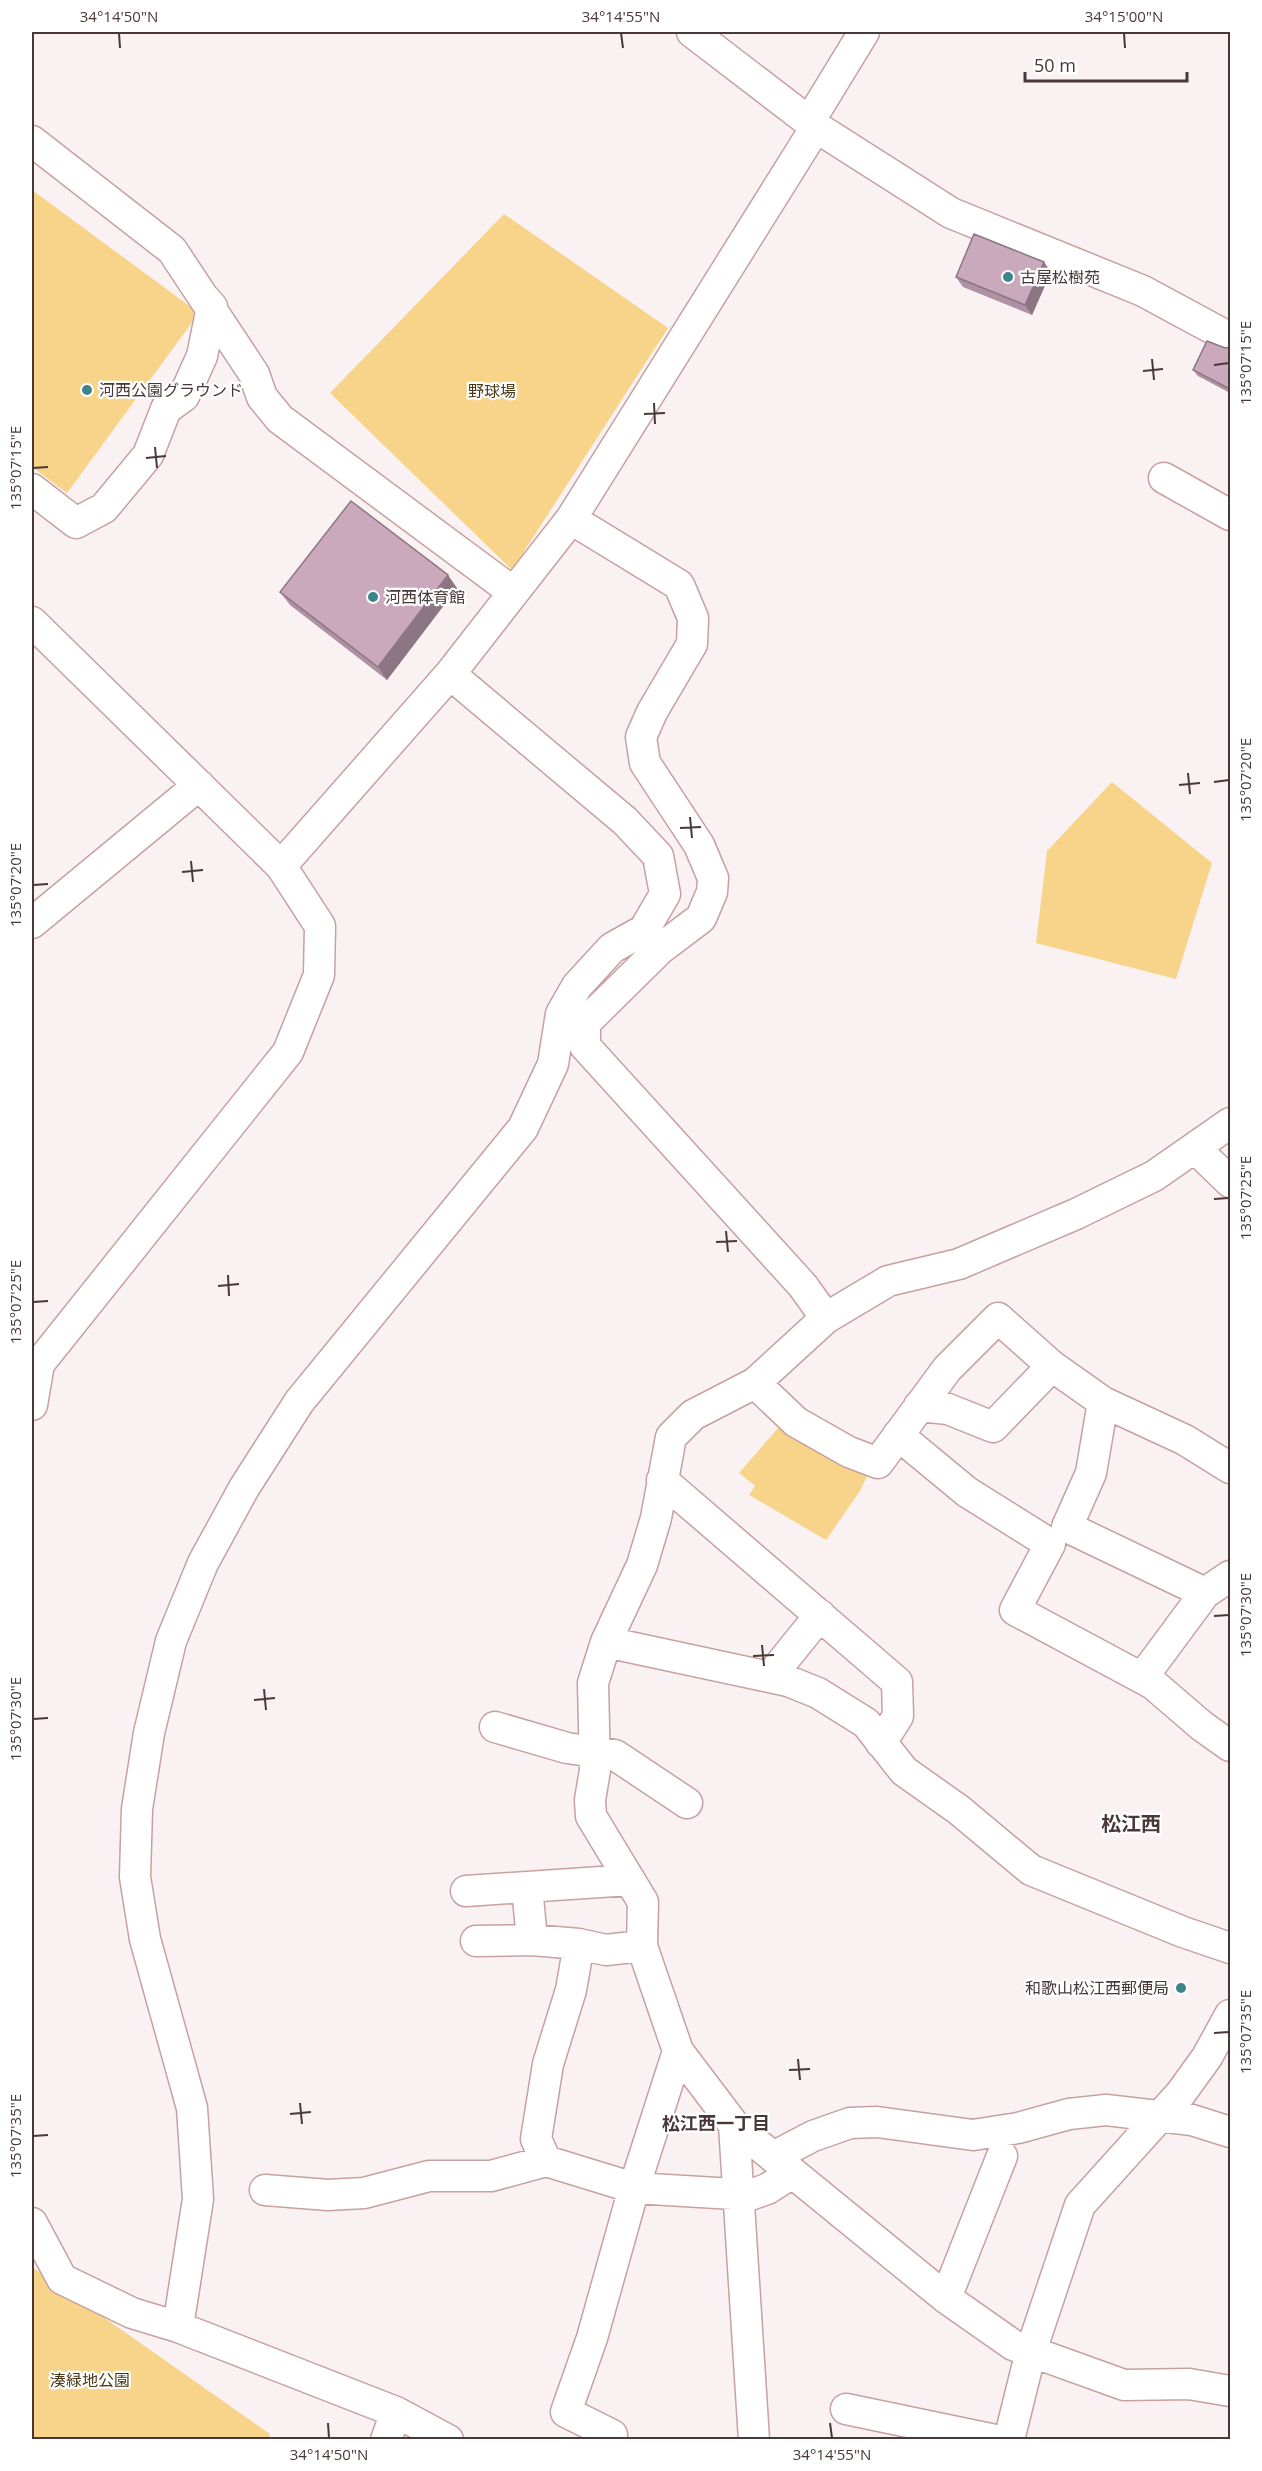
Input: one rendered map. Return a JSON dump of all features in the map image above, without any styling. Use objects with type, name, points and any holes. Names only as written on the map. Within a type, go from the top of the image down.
[{"type":"street","points":[[692,32],[813,125],[951,213],[1143,291],[1230,338]]},
{"type":"street","points":[[281,866],[450,674],[571,519],[813,125],[864,32]]},
{"type":"street","points":[[32,141],[172,250],[212,307],[254,374],[262,397],[280,419],[513,592]]},
{"type":"street","points":[[32,167],[154,236]]},
{"type":"street","points":[[32,489],[76,523],[104,508],[148,455],[166,409],[184,396],[202,356],[212,307]]},
{"type":"street","points":[[1164,478],[1230,515]]},
{"type":"street","points":[[178,2327],[198,2199],[192,2108],[144,1939],[135,1876],[137,1809],[149,1733],[171,1641],[203,1563],[244,1488],[299,1402],[524,1128],[553,1064],[561,1014],[577,986],[612,948],[652,939],[701,918],[712,892],[713,878],[699,845],[645,763],[641,738],[652,712],[692,644],[693,618],[679,585],[571,519]]},
{"type":"street","points":[[32,622],[281,866],[320,926],[319,975],[288,1052],[35,1357],[32,1405]]},
{"type":"street","points":[[450,674],[625,821],[658,856],[665,894],[652,939],[585,1023],[585,1046],[804,1286],[826,1318]]},
{"type":"street","points":[[32,923],[199,785]]},
{"type":"street","points":[[1230,1123],[1154,1176],[1076,1215],[958,1264],[888,1281],[826,1318],[755,1383],[693,1415],[671,1437],[656,1518],[642,1565],[606,1642],[593,1683],[595,1770],[590,1800],[591,1816],[643,1902],[642,1946],[678,2051],[734,2125],[946,2298],[1013,2345],[1124,2385],[1189,2384],[1230,2391]]},
{"type":"street","points":[[1195,1148],[1230,1182]]},
{"type":"street","points":[[755,1383],[796,1422],[849,1452],[878,1463],[947,1369],[998,1318],[1052,1366],[1103,1402],[1185,1440],[1230,1468]]},
{"type":"street","points":[[919,1406],[948,1410],[993,1427],[1052,1366]]},
{"type":"street","points":[[1103,1402],[1091,1473],[1066,1527],[1205,1593]]},
{"type":"street","points":[[898,1435],[967,1492],[1050,1544],[1015,1610],[1142,1678],[1230,1746]]},
{"type":"street","points":[[662,1480],[897,1682],[898,1716],[881,1743]]},
{"type":"street","points":[[1142,1678],[1205,1593],[1230,1576]]},
{"type":"street","points":[[770,1677],[820,1615]]},
{"type":"street","points":[[606,1642],[789,1681],[818,1693],[866,1723],[904,1771],[959,1810],[1031,1870],[1183,1932],[1230,1948]]},
{"type":"street","points":[[495,1727],[567,1748],[595,1750],[615,1755],[687,1803]]},
{"type":"street","points":[[466,1890],[630,1880]]},
{"type":"street","points":[[527,1887],[532,1940]]},
{"type":"street","points":[[476,1941],[532,1940],[579,1944],[606,1950],[642,1946]]},
{"type":"street","points":[[546,2161],[536,2139],[546,2075],[571,1990],[579,1944]]},
{"type":"street","points":[[1010,2439],[1030,2351],[1080,2205],[1182,2092],[1207,2057],[1230,2015]]},
{"type":"street","points":[[610,2439],[612,2435],[566,2412],[592,2338],[634,2188],[678,2051]]},
{"type":"street","points":[[265,2190],[328,2195],[364,2193],[429,2176],[491,2176],[546,2161],[634,2188],[750,2194],[767,2189],[783,2165],[813,2136],[850,2123],[877,2122],[973,2135],[1018,2128],[1070,2114],[1106,2110],[1192,2120],[1230,2132]]},
{"type":"street","points":[[734,2125],[754,2439]]},
{"type":"street","points":[[946,2298],[1002,2156]]},
{"type":"street","points":[[32,2223],[63,2279],[132,2313],[178,2327],[391,2426],[448,2439]]},
{"type":"street","points":[[846,2409],[995,2439]]},
{"type":"green space","name":"河西公園グラウンド","points":[[32,190],[199,313],[67,493],[32,467]]},
{"type":"green space","name":"野球場","points":[[504,214],[668,328],[512,570],[330,393]]},
{"type":"green space","points":[[1112,782],[1212,863],[1176,979],[1036,943],[1047,851]]},
{"type":"green space","points":[[785,1420],[869,1472],[860,1491],[826,1540],[749,1495],[755,1486],[739,1473]]},
{"type":"green space","name":"湊緑地公園","points":[[32,2267],[270,2434],[269,2439],[32,2439]]},
{"type":"building","name":"古屋松樹苑","points":[[974,234],[1044,262],[1025,305],[956,277]]},
{"type":"building","points":[[1207,341],[1225,348],[1230,347],[1230,389],[1193,370]]},
{"type":"building","name":"河西体育館","points":[[351,501],[448,575],[378,667],[280,592]]},
{"type":"place","name":"古屋松樹苑","points":[[1008,277]]},
{"type":"place","name":"河西公園グラウンド","points":[[87,390]]},
{"type":"place","name":"河西体育館","points":[[373,597]]},
{"type":"place","name":"和歌山松江西郵便局","points":[[1181,1988]]},
{"type":"district","name":"松江西","points":[[1131,1824]]},
{"type":"district","name":"松江西一丁目","points":[[716,2124]]}]
